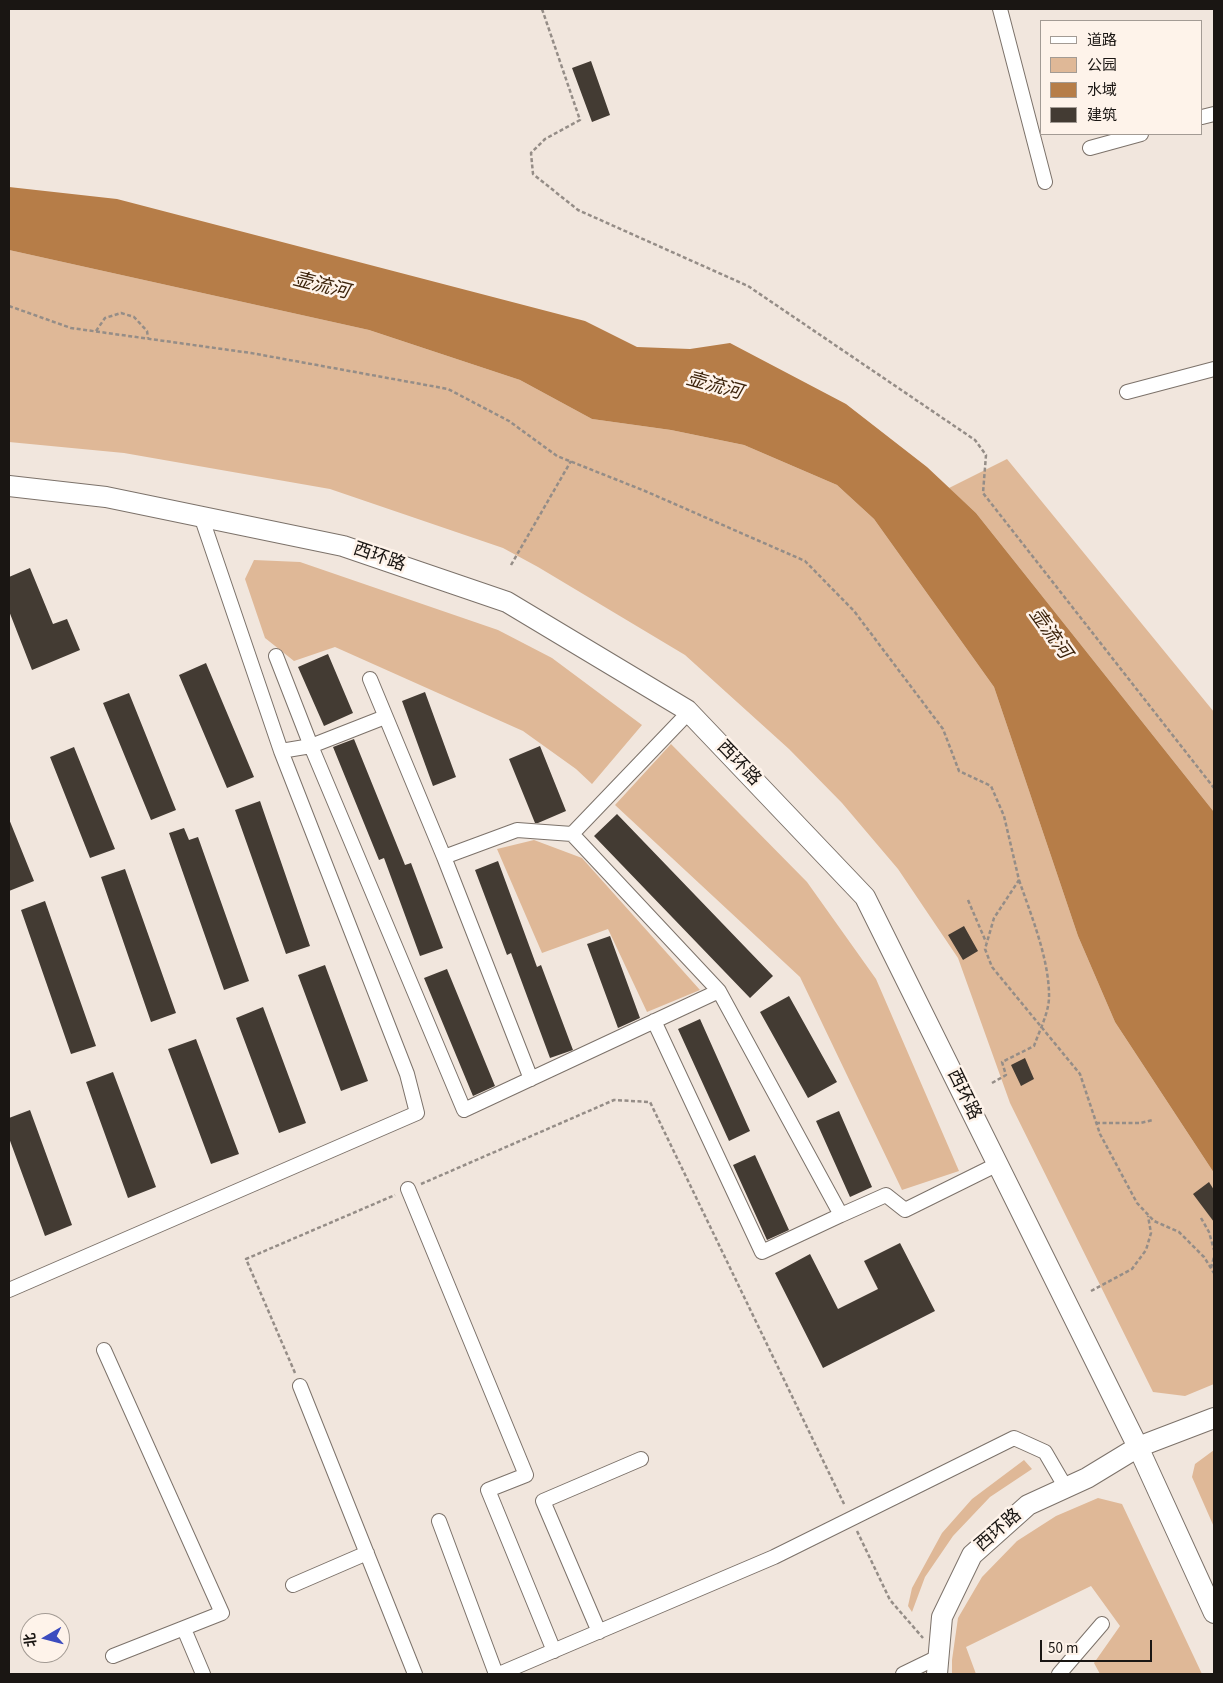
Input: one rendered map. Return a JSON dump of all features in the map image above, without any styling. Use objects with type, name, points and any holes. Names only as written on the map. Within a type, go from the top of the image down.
[{"type":"main road","name":"西环路","points":[[9,486],[106,497],[343,546],[507,602],[689,712],[865,897],[1138,1447],[1214,1614]]},
{"type":"main road","name":"西环路","points":[[938,1666],[942,1617],[972,1555],[1028,1505],[1087,1478],[1138,1447],[1214,1418]]},
{"type":"street","points":[[1000,9],[1045,182]]},
{"type":"street","points":[[1090,148],[1138,135]]},
{"type":"street","points":[[1128,392],[1214,369]]},
{"type":"street","points":[[9,1290],[417,1113],[407,1074],[281,750],[201,516]]},
{"type":"street","points":[[276,656],[311,746],[464,1110],[719,991]]},
{"type":"street","points":[[370,679],[444,857],[531,1079]]},
{"type":"street","points":[[572,834],[689,712]]},
{"type":"street","points":[[281,750],[311,746],[385,717]]},
{"type":"street","points":[[444,857],[517,830],[572,834],[719,991],[841,1215]]},
{"type":"street","points":[[654,1021],[762,1252],[886,1195],[905,1210],[998,1164]]},
{"type":"street","points":[[408,1189],[526,1474],[488,1490],[554,1651]]},
{"type":"street","points":[[104,1350],[222,1613],[114,1656]]},
{"type":"street","points":[[300,1386],[415,1674]]},
{"type":"street","points":[[439,1521],[498,1674],[774,1557],[1014,1438],[1045,1452],[1066,1488]]},
{"type":"street","points":[[599,1632],[543,1501],[641,1458]]},
{"type":"street","points":[[293,1585],[367,1553]]},
{"type":"street","points":[[1059,1674],[1102,1624]]},
{"type":"street","points":[[184,1629],[203,1674]]},
{"type":"street","points":[[903,1674],[938,1666]]},
{"type":"path","points":[[542,9],[580,120],[545,139],[531,153],[534,174],[578,210],[748,286],[975,440],[986,455],[983,493],[1214,788]]},
{"type":"path","points":[[9,306],[71,328],[251,353],[448,389],[510,421],[557,456],[645,491],[805,562],[854,611],[943,729],[959,771],[991,786],[1004,816],[1019,880],[1046,971],[1049,994],[1046,1014],[1034,1046],[1002,1062],[1006,1075],[992,1083]]},
{"type":"path","points":[[96,331],[105,318],[121,313],[134,317],[147,332],[148,338]]},
{"type":"path","points":[[511,565],[571,461]]},
{"type":"path","points":[[1019,880],[994,918],[986,949],[992,967],[1080,1074],[1100,1134],[1137,1203],[1154,1221],[1179,1232],[1204,1257],[1214,1273]]},
{"type":"path","points":[[968,900],[987,944]]},
{"type":"path","points":[[300,1386],[246,1259],[614,1100],[650,1102],[890,1600],[938,1666]]},
{"type":"path","points":[[1096,1123],[1140,1123],[1152,1120]]},
{"type":"path","points":[[1091,1291],[1132,1269],[1146,1250],[1151,1233],[1147,1215]]},
{"type":"path","points":[[1201,1218],[1209,1232],[1214,1250]]},
{"type":"path","points":[[1211,1268],[1214,1257]]},
{"type":"green space","points":[[9,250],[369,330],[520,380],[592,419],[671,430],[744,445],[837,485],[874,519],[994,687],[1078,936],[1115,1022],[1214,1173],[1214,1384],[1185,1396],[1153,1392],[1010,1103],[958,958],[898,869],[842,803],[789,749],[685,655],[503,548],[330,489],[124,453],[9,442]]},
{"type":"green space","points":[[1007,459],[1214,712],[1214,812],[976,513],[949,488]]},
{"type":"green space","points":[[254,560],[300,562],[498,630],[552,658],[642,725],[592,784],[576,769],[523,731],[335,647],[294,661],[265,638],[245,579]]},
{"type":"green space","points":[[671,744],[807,882],[876,979],[959,1171],[902,1190],[800,977],[615,805]]},
{"type":"green space","points":[[534,840],[582,858],[700,990],[647,1012],[608,929],[542,953],[497,849]]},
{"type":"green space","points":[[1214,1450],[1214,1527],[1192,1477],[1195,1464]]},
{"type":"green space","points":[[1024,1460],[1032,1469],[990,1497],[953,1536],[925,1577],[912,1612],[908,1606],[912,1588],[942,1533],[972,1499]]},
{"type":"green space","points":[[1098,1498],[1122,1504],[1202,1674],[1100,1674],[1094,1663],[1120,1626],[1091,1586],[966,1647],[976,1674],[952,1674],[958,1618],[982,1577],[1017,1541],[1056,1516]]},
{"type":"water","name":"壶流河","points":[[9,187],[117,199],[585,321],[637,347],[690,349],[730,343],[846,404],[927,467],[976,513],[1214,812],[1214,1173],[1115,1022],[1078,936],[994,687],[874,519],[837,485],[744,445],[671,430],[592,419],[520,380],[369,330],[9,250]]},
{"type":"building","points":[[591,61],[610,115],[592,122],[572,68]]},
{"type":"building","points":[[30,568],[53,624],[67,619],[80,650],[32,670],[9,611],[9,577]]},
{"type":"building","points":[[328,654],[353,713],[324,726],[298,667]]},
{"type":"building","points":[[206,663],[254,777],[227,788],[179,675]]},
{"type":"building","points":[[425,692],[456,777],[433,786],[402,701]]},
{"type":"building","points":[[129,693],[176,810],[151,820],[103,703]]},
{"type":"building","points":[[354,739],[405,865],[411,863],[443,948],[420,956],[384,858],[379,860],[333,747]]},
{"type":"building","points":[[540,746],[566,811],[535,823],[509,759]]},
{"type":"building","points":[[74,747],[115,849],[90,858],[50,757]]},
{"type":"building","points":[[260,801],[310,946],[286,954],[235,810]]},
{"type":"building","points":[[617,814],[773,976],[750,998],[594,836]]},
{"type":"building","points":[[9,819],[34,881],[9,891]]},
{"type":"building","points":[[184,828],[189,840],[198,837],[249,981],[224,990],[169,833]]},
{"type":"building","points":[[498,861],[537,967],[541,965],[573,1050],[550,1058],[511,953],[507,955],[475,870]]},
{"type":"building","points":[[125,869],[176,1013],[151,1022],[101,877]]},
{"type":"building","points":[[45,901],[96,1046],[71,1054],[21,910]]},
{"type":"building","points":[[964,926],[978,951],[963,960],[948,935]]},
{"type":"building","points":[[610,936],[640,1018],[618,1028],[587,944]]},
{"type":"building","points":[[325,965],[368,1081],[341,1091],[298,975]]},
{"type":"building","points":[[447,969],[495,1086],[473,1096],[424,978]]},
{"type":"building","points":[[789,996],[837,1082],[808,1098],[760,1012]]},
{"type":"building","points":[[263,1007],[306,1123],[279,1133],[236,1018]]},
{"type":"building","points":[[700,1019],[750,1131],[729,1141],[678,1029]]},
{"type":"building","points":[[196,1039],[239,1154],[211,1164],[168,1049]]},
{"type":"building","points":[[1025,1058],[1034,1079],[1021,1086],[1011,1065]]},
{"type":"building","points":[[113,1072],[156,1187],[128,1198],[86,1082]]},
{"type":"building","points":[[30,1110],[72,1225],[45,1236],[9,1138],[9,1118]]},
{"type":"building","points":[[839,1111],[872,1187],[850,1197],[816,1121]]},
{"type":"building","points":[[755,1155],[789,1230],[767,1240],[733,1165]]},
{"type":"building","points":[[1209,1182],[1214,1190],[1214,1222],[1193,1194]]},
{"type":"building","points":[[900,1243],[935,1311],[823,1368],[775,1273],[810,1254],[838,1309],[878,1289],[864,1261]]}]
